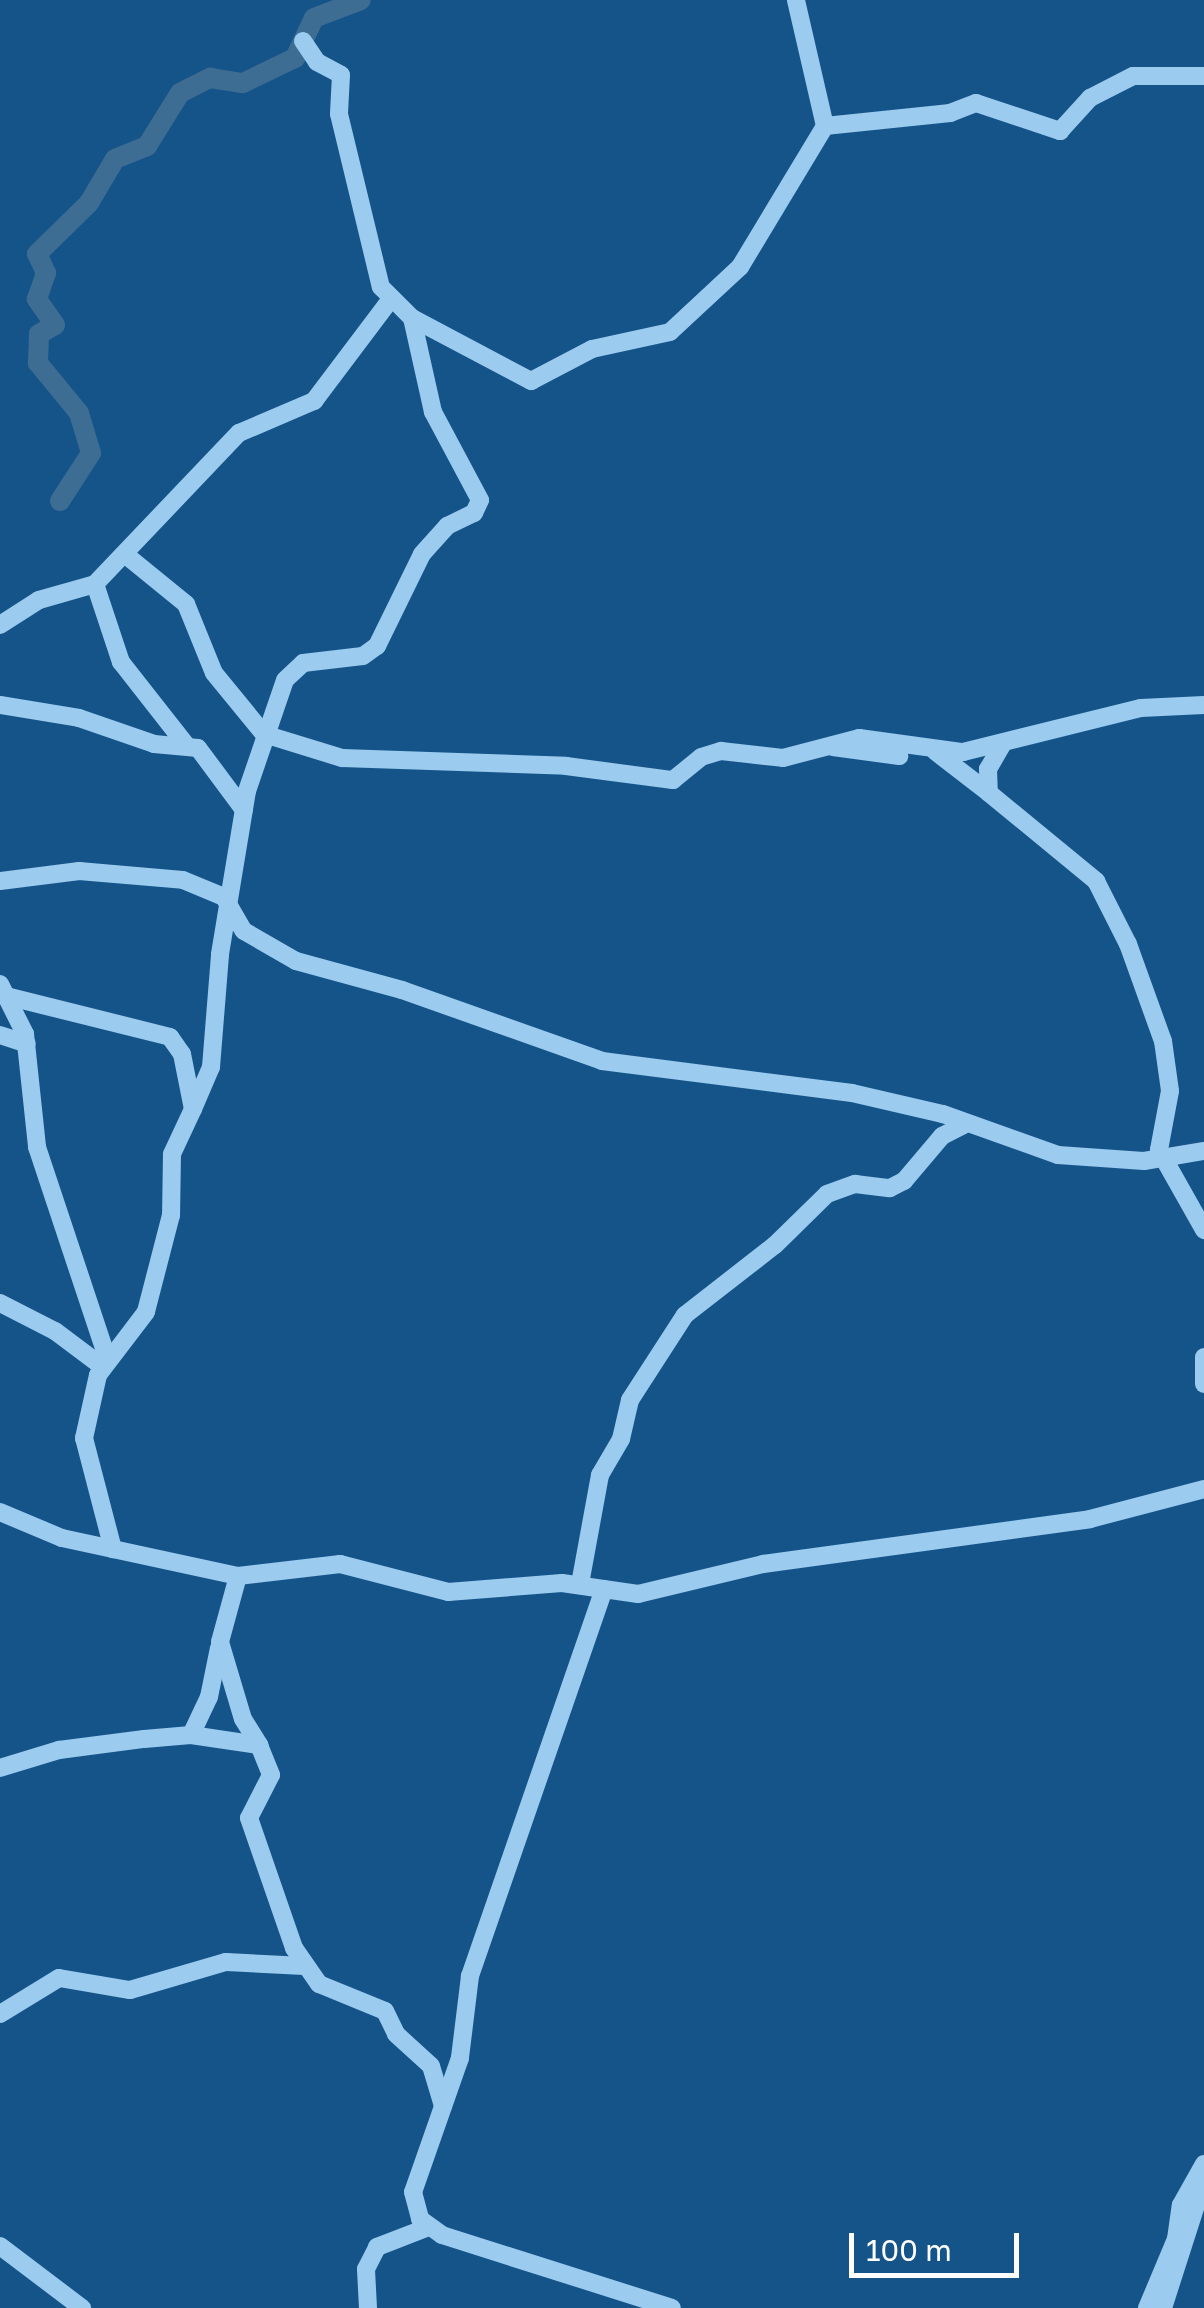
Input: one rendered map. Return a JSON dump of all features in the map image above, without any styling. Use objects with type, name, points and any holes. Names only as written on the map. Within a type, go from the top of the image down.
[{"type":"street","points":[[303,41],[318,62],[340,74],[339,114],[376,273],[390,300],[412,318],[531,382],[592,349],[670,332],[740,267],[825,126],[796,0]]},
{"type":"street","points":[[825,126],[950,114],[976,103],[1060,131],[1090,98],[1133,76],[1204,76]]},
{"type":"street","points":[[0,625],[40,600],[95,584],[126,556],[210,463],[299,422],[390,300]]},
{"type":"street","points":[[113,1549],[84,1438],[106,1364],[146,1312],[171,1216],[172,1154],[211,1067],[229,903],[244,810],[264,734],[292,668],[363,656],[377,646],[422,554],[447,526],[474,513],[480,500],[433,412],[412,318]]},
{"type":"street","points":[[126,556],[186,604],[214,673],[264,734],[383,763],[566,766],[663,780],[721,752],[783,758],[833,748],[859,738],[932,752],[1002,745],[1142,708],[1204,705]]},
{"type":"street","points":[[95,584],[121,662],[186,745]]},
{"type":"street","points":[[0,705],[79,718],[154,744],[186,745],[203,752],[244,810]]},
{"type":"street","points":[[989,794],[988,769],[1002,745]]},
{"type":"street","points":[[932,752],[1104,890],[1163,1040],[1170,1091],[1158,1139],[1161,1158],[1204,1230]]},
{"type":"street","points":[[0,881],[78,871],[168,877],[229,903],[244,931],[296,962],[402,990],[602,1061],[837,1090],[966,1124],[1058,1155],[1161,1158],[1204,1151]]},
{"type":"street","points":[[3,990],[170,1036],[182,1054],[194,1109]]},
{"type":"street","points":[[3,990],[27,1044],[40,1158],[106,1364]]},
{"type":"street","points":[[0,1035],[27,1044]]},
{"type":"street","points":[[580,1584],[600,1475],[621,1439],[630,1400],[685,1315],[775,1245],[827,1194],[854,1184],[890,1188],[904,1181],[942,1136],[966,1124]]},
{"type":"street","points":[[0,1303],[55,1331],[106,1364]]},
{"type":"street","points":[[1204,1357],[1204,1384]]},
{"type":"street","points":[[0,1512],[62,1538],[238,1576],[340,1564],[448,1592],[580,1584],[638,1594],[763,1564],[1059,1524],[1204,1489]]},
{"type":"street","points":[[190,1735],[209,1697],[238,1576]]},
{"type":"street","points":[[426,2228],[413,2192],[460,2058],[470,1976],[604,1590]]},
{"type":"street","points":[[220,1642],[243,1719],[271,1774],[250,1818],[304,1966],[332,1992],[385,2011],[396,2034],[431,2066],[443,2106]]},
{"type":"street","points":[[0,1768],[85,1746],[190,1735],[258,1746]]},
{"type":"street","points":[[0,2014],[58,1978],[130,1990],[226,1962],[304,1966]]},
{"type":"street","points":[[1148,2308],[1176,2239],[1182,2205],[1204,2164]]},
{"type":"street","points":[[1162,2308],[1204,2180]]},
{"type":"street","points":[[368,2308],[366,2269],[377,2246],[426,2228],[672,2308]]},
{"type":"street","points":[[0,2246],[82,2308]]},
{"type":"waterway","points":[[60,501],[91,453],[79,413],[38,363],[39,334],[55,325],[37,299],[46,273],[37,254],[89,203],[115,159],[147,146],[180,93],[210,78],[243,83],[295,58],[314,18],[361,0]]}]
